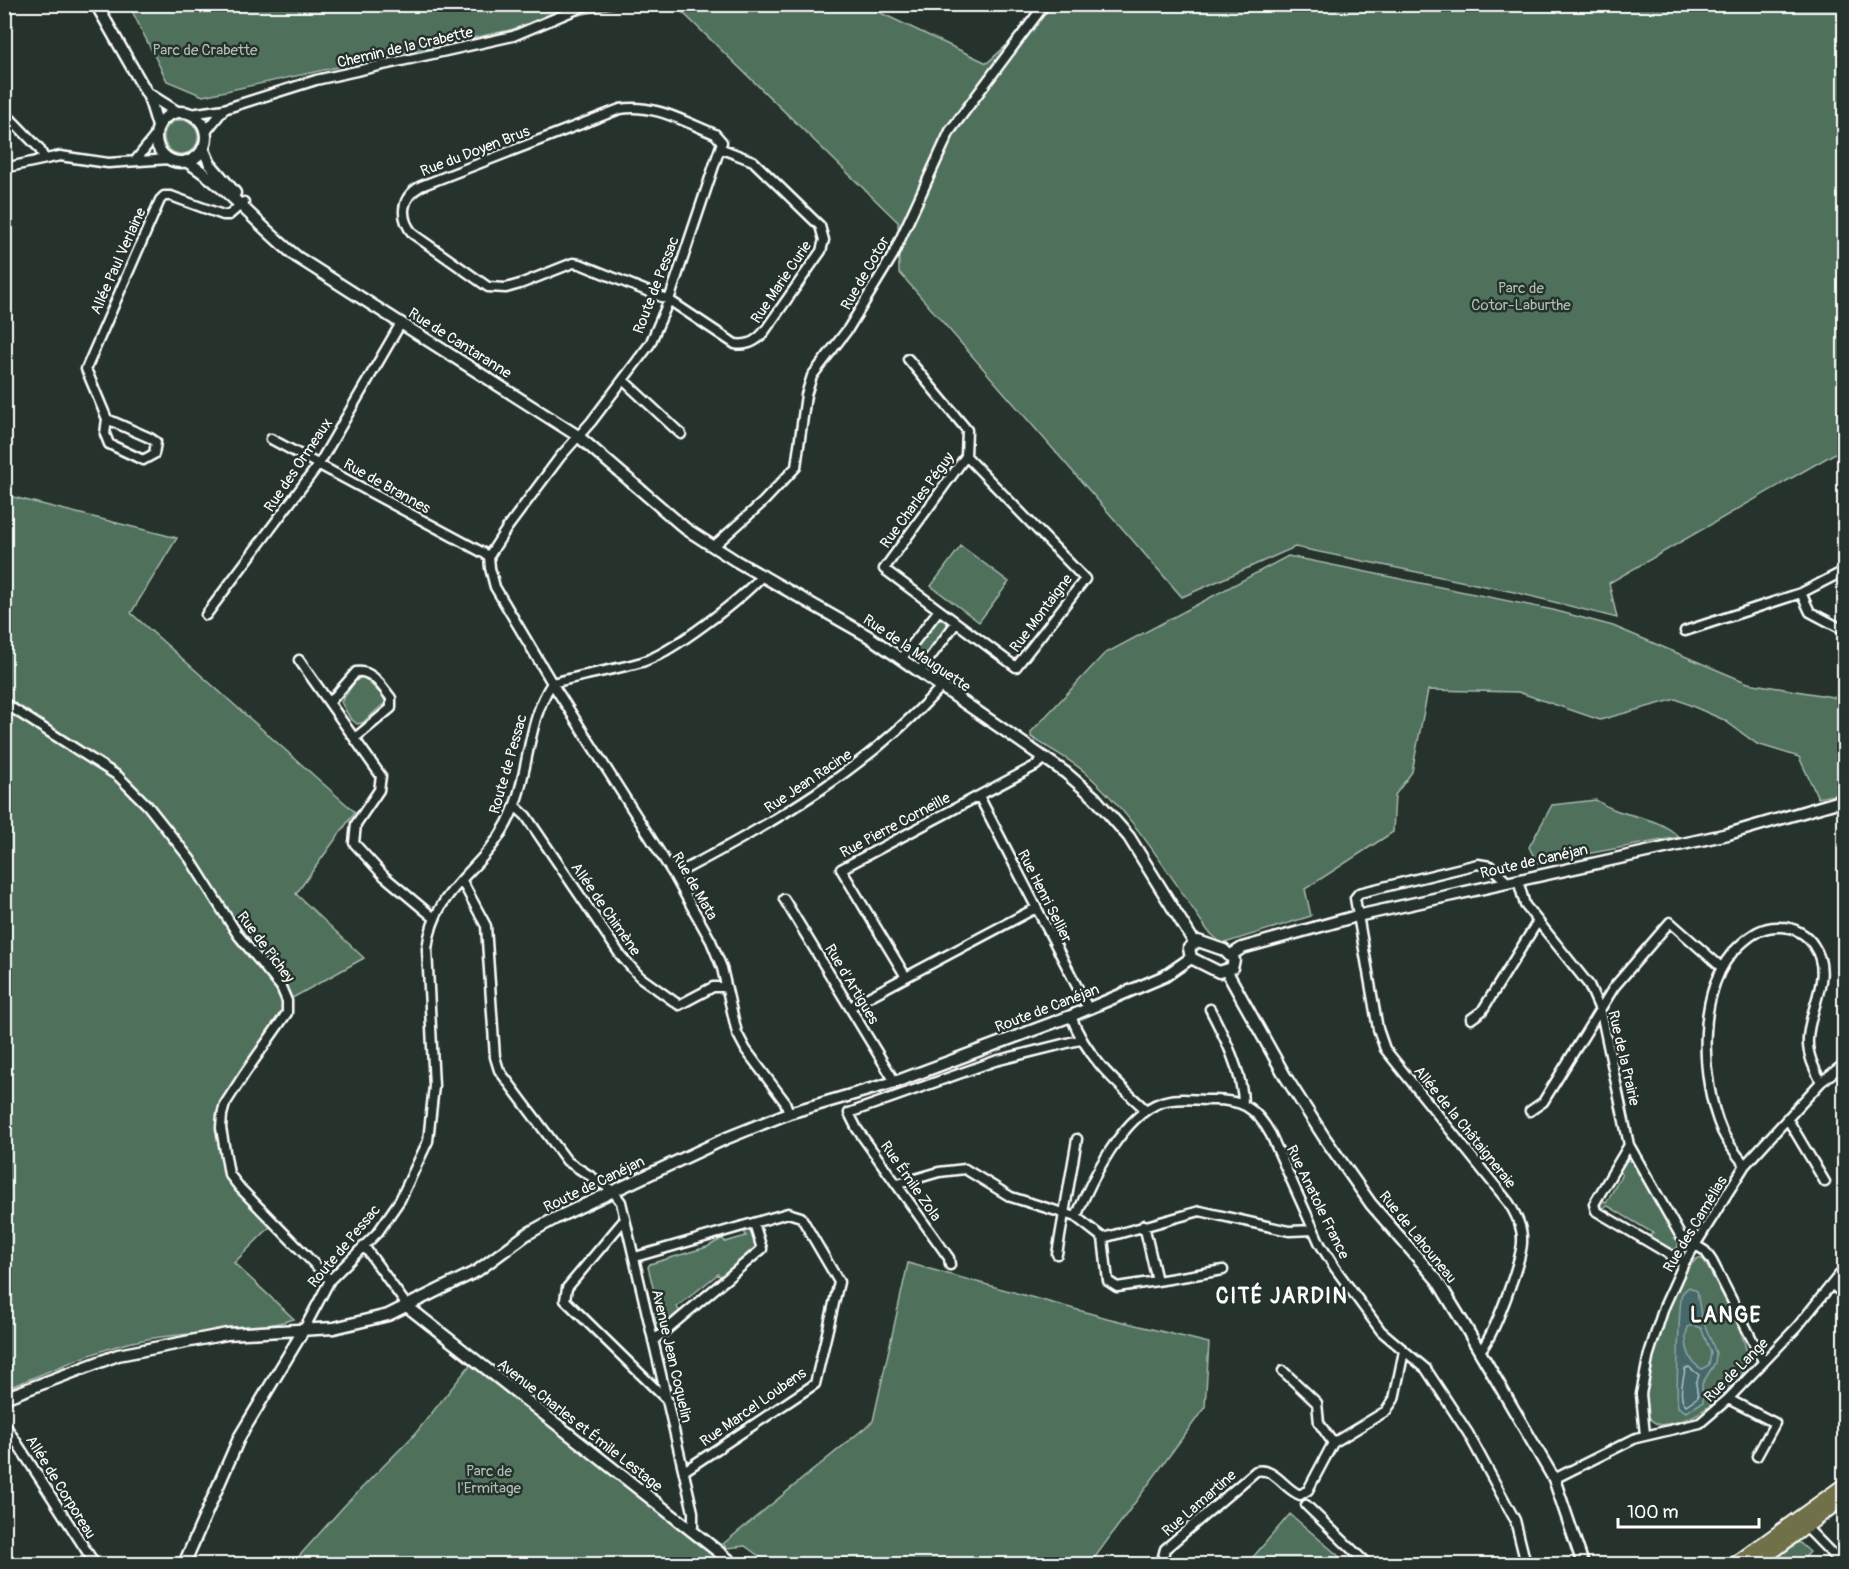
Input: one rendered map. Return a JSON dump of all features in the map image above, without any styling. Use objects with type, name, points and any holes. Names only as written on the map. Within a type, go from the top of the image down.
[{"type":"main road","points":[[1755,1564],[1845,1486]]},
{"type":"main road","points":[[1736,1564],[1845,1497]]},
{"type":"street","points":[[96,4],[144,88],[157,131],[159,150],[170,159]]},
{"type":"street","name":"Chemin de la Crabette","points":[[191,114],[224,109],[316,80],[513,36],[589,4]]},
{"type":"street","name":"Rue de Cotor","points":[[713,547],[796,467],[807,390],[812,376],[848,328],[893,255],[950,131],[1045,4]]},
{"type":"street","points":[[144,88],[159,103],[177,112],[191,114],[198,119],[205,133]]},
{"type":"street","name":"Rue du Doyen Brus","points":[[669,300],[573,263],[513,286],[488,287],[413,234],[404,220],[405,201],[413,190],[421,186],[620,109],[638,107],[657,111],[716,135],[722,146]]},
{"type":"street","points":[[4,168],[44,158],[68,156],[108,163],[170,159],[186,161],[196,157],[203,148],[205,133],[224,109]]},
{"type":"street","points":[[4,112],[39,148],[44,158]]},
{"type":"street","points":[[135,161],[166,117],[177,112]]},
{"type":"street","name":"Rue Marie Curie","points":[[669,300],[735,344],[752,343],[764,332],[821,251],[824,240],[819,226],[753,161],[722,146]]},
{"type":"street","name":"Route de Pessac","points":[[489,556],[507,528],[650,344],[669,300],[722,146]]},
{"type":"street","name":"Rue de Cantaranne","points":[[203,148],[210,164],[242,204]]},
{"type":"street","name":"Rue de Cantaranne","points":[[186,161],[210,177],[327,275],[578,436]]},
{"type":"street","name":"Allée Paul Verlaine","points":[[107,419],[156,442],[154,454],[143,460],[109,444],[105,438],[107,419],[86,369],[160,200],[164,196],[171,196],[223,215],[229,215],[242,204]]},
{"type":"street","name":"Rue des Ormeaux","points":[[206,615],[319,464],[401,323]]},
{"type":"street","name":"Rue Charles Péguy","points":[[884,569],[966,456],[967,430],[908,359]]},
{"type":"street","points":[[623,380],[681,434]]},
{"type":"street","name":"Rue de la Mauguette","points":[[578,436],[671,517],[713,547],[844,621],[1044,759],[1086,791],[1118,824],[1194,942]]},
{"type":"street","name":"Rue de Brannes","points":[[271,439],[489,556]]},
{"type":"street","name":"Rue Montaigne","points":[[884,569],[1016,667],[1085,579],[966,456]]},
{"type":"street","points":[[489,556],[495,587],[552,683],[644,661],[662,652],[748,590],[763,575]]},
{"type":"street","points":[[1685,631],[1801,593],[1845,571]]},
{"type":"street","points":[[1801,593],[1810,612],[1845,630]]},
{"type":"street","points":[[901,659],[939,610]]},
{"type":"street","points":[[919,672],[956,623]]},
{"type":"street","points":[[299,660],[381,776],[382,783],[356,824],[354,843],[384,876],[433,916]]},
{"type":"street","points":[[330,702],[356,672],[361,671],[368,672],[392,698],[391,708],[355,738]]},
{"type":"street","name":"Route de Pessac","points":[[184,1564],[240,1436],[303,1331],[330,1280],[378,1232],[400,1200],[425,1150],[431,1130],[434,1086],[427,949],[433,916],[444,898],[489,850],[515,806],[541,700],[552,683]]},
{"type":"street","name":"Rue de Mata","points":[[552,683],[674,875],[711,941],[722,968],[724,987],[737,1033],[746,1050],[785,1102],[789,1113]]},
{"type":"street","name":"Rue Jean Racine","points":[[674,875],[743,840],[820,792],[873,753],[940,687]]},
{"type":"street","name":"Rue de Pichey","points":[[4,702],[118,776],[148,806],[190,858],[238,935],[281,987],[287,1001],[287,1013],[225,1104],[221,1128],[226,1159],[229,1173],[240,1188],[330,1280]]},
{"type":"street","name":"Rue Pierre Corneille","points":[[906,977],[841,869],[1044,759]]},
{"type":"street","name":"Rue Henri Sellier","points":[[978,796],[1088,1008]]},
{"type":"street","name":"Route de Canéjan","points":[[1231,955],[1242,948],[1357,916],[1728,834],[1844,803]]},
{"type":"street","name":"Allée de Chimène","points":[[515,806],[526,816],[617,951],[640,977],[679,1005],[713,987],[724,987]]},
{"type":"street","points":[[1357,916],[1355,898],[1359,893],[1478,864],[1490,866],[1513,881]]},
{"type":"street","points":[[462,881],[486,927],[495,1057],[499,1070],[567,1161],[612,1190]]},
{"type":"street","name":"Rue de la Prairie","points":[[1513,881],[1522,900],[1589,985],[1600,1012],[1629,1145],[1680,1235],[1705,1251],[1713,1261],[1763,1361]]},
{"type":"street","name":"Rue d'Artigues","points":[[784,899],[895,1082]]},
{"type":"street","points":[[850,1007],[1036,908]]},
{"type":"street","name":"Allée de la Châtaigneraie","points":[[1357,916],[1378,1029],[1385,1049],[1509,1203],[1520,1225],[1521,1254],[1496,1322],[1485,1347],[1480,1350]]},
{"type":"street","points":[[1471,1019],[1482,1011],[1538,921]]},
{"type":"street","points":[[1530,1111],[1543,1102],[1614,987],[1670,922],[1721,967]]},
{"type":"street","points":[[1745,1165],[1729,1145],[1721,1130],[1709,1081],[1707,1020],[1721,967],[1735,949],[1764,928],[1786,927],[1809,939],[1821,958],[1823,970],[1808,1041],[1812,1064],[1821,1082]]},
{"type":"street","points":[[1194,942],[1203,942],[1231,955],[1234,963],[1227,972],[1220,972],[1191,958],[1188,951],[1194,942]]},
{"type":"street","name":"Route de Canéjan","points":[[4,1398],[118,1355],[227,1334],[303,1331],[346,1325],[408,1307],[477,1271],[527,1234],[612,1190],[727,1138],[789,1113],[895,1082],[1071,1016],[1165,976],[1191,958]]},
{"type":"street","name":"Rue de Lahouneau","points":[[1227,972],[1285,1076],[1324,1137],[1371,1204],[1437,1280],[1480,1350],[1554,1479],[1583,1564]]},
{"type":"street","points":[[1076,1217],[1098,1166],[1144,1109],[1165,1101],[1228,1099],[1244,1104],[1243,1091],[1210,1009]]},
{"type":"street","points":[[1071,1016],[1079,1040],[1094,1060],[1144,1109]]},
{"type":"street","name":"Rue Émile Zola","points":[[950,1265],[949,1258],[857,1129],[849,1113],[995,1061],[1079,1040]]},
{"type":"street","name":"Rue des Camélias","points":[[1645,1435],[1641,1394],[1649,1354],[1664,1307],[1684,1263],[1745,1165],[1821,1082],[1845,1064]]},
{"type":"street","name":"Rue Anatole France","points":[[1244,1104],[1264,1122],[1314,1230],[1355,1298],[1385,1336],[1426,1370],[1478,1451],[1515,1520],[1526,1564]]},
{"type":"street","points":[[1787,1119],[1825,1182]]},
{"type":"street","points":[[1057,1254],[1077,1138]]},
{"type":"street","points":[[1629,1145],[1594,1204],[1596,1211],[1684,1263]]},
{"type":"street","points":[[898,1184],[939,1172],[965,1169],[1011,1197],[1076,1217],[1102,1238],[1108,1281],[1117,1287],[1223,1270]]},
{"type":"street","name":"Avenue Jean Coquelin","points":[[612,1190],[621,1202],[669,1401],[694,1520],[691,1531]]},
{"type":"street","points":[[1102,1238],[1200,1211],[1289,1231],[1314,1230]]},
{"type":"street","name":"Rue Marcel Loubens","points":[[635,1257],[788,1213],[801,1217],[839,1282],[815,1384],[684,1471]]},
{"type":"street","points":[[625,1219],[567,1288],[566,1300],[669,1401]]},
{"type":"street","points":[[653,1341],[762,1249],[754,1223]]},
{"type":"street","points":[[1144,1225],[1157,1281]]},
{"type":"street","points":[[364,1246],[408,1307]]},
{"type":"street","name":"Rue de Lange","points":[[1554,1479],[1645,1435],[1700,1423],[1728,1399],[1797,1328],[1834,1286],[1845,1269]]},
{"type":"street","points":[[1834,1286],[1845,1295]]},
{"type":"street","name":"Avenue Charles et Émile Lestage","points":[[408,1307],[734,1564]]},
{"type":"street","points":[[1283,1371],[1317,1403],[1319,1423],[1333,1443],[1386,1412],[1394,1399],[1404,1352]]},
{"type":"street","points":[[1728,1399],[1775,1423],[1757,1456]]},
{"type":"street","name":"Allée de Corporeau","points":[[4,1423],[95,1564]]},
{"type":"street","name":"Rue Lamartine","points":[[1161,1564],[1165,1549],[1256,1470],[1264,1469],[1274,1474],[1291,1492],[1300,1495],[1308,1490],[1333,1443]]},
{"type":"street","points":[[1306,1505],[1366,1564]]},
{"type":"street","points":[[1802,1523],[1842,1564]]},
{"type":"green space","name":"Parc de Crabette","points":[[129,5],[626,5],[203,96],[167,81]]},
{"type":"green space","name":"Parc de Cotor-Laburthe","points":[[675,5],[864,5],[987,63],[1009,43],[1038,5],[1844,5],[1844,448],[1609,583],[1617,618],[1514,592],[1295,547],[1182,597],[899,272],[898,222]]},
{"type":"green space","points":[[181,120],[193,125],[198,137],[193,149],[181,154],[169,149],[164,137],[169,125]]},
{"type":"green space","points":[[5,495],[177,538],[131,613],[355,812],[296,894],[364,958],[287,1001],[287,1013],[222,1115],[229,1174],[275,1222],[234,1263],[294,1319],[250,1328],[161,1337],[117,1346],[5,1389]]},
{"type":"green space","points":[[961,546],[1009,582],[979,622],[931,586]]},
{"type":"green space","points":[[1288,556],[1553,610],[1613,626],[1748,683],[1844,699],[1844,793],[1818,798],[1799,757],[1757,744],[1724,720],[1676,699],[1600,720],[1518,692],[1428,690],[1412,772],[1395,795],[1393,832],[1305,889],[1311,916],[1222,944],[1208,931],[1138,830],[1106,792],[1082,770],[1031,737],[1031,732],[1104,654]]},
{"type":"green space","points":[[941,618],[947,621],[947,626],[922,660],[919,660],[912,651],[936,620]]},
{"type":"green space","points":[[363,677],[384,697],[385,703],[362,723],[357,724],[350,718],[341,702],[356,680]]},
{"type":"green space","points":[[1596,800],[1606,806],[1659,824],[1679,837],[1537,863],[1529,847],[1552,805]]},
{"type":"green space","points":[[1624,1159],[1633,1162],[1679,1243],[1677,1249],[1669,1250],[1647,1237],[1653,1233],[1608,1206],[1600,1209],[1598,1207],[1601,1197],[1606,1203],[1622,1174],[1618,1167]]},
{"type":"green space","points":[[750,1229],[757,1248],[722,1279],[718,1274],[677,1307],[681,1314],[668,1326],[657,1324],[653,1313],[659,1312],[648,1267],[650,1264],[707,1247],[723,1238],[725,1242],[746,1236],[744,1230]]},
{"type":"green space","points":[[1699,1258],[1704,1260],[1740,1329],[1745,1344],[1746,1367],[1736,1382],[1708,1407],[1678,1422],[1660,1425],[1652,1421],[1647,1413],[1648,1379],[1653,1355],[1669,1304],[1689,1266]]},
{"type":"green space","points":[[908,1263],[1107,1318],[1209,1343],[1205,1407],[1090,1564],[770,1564],[745,1546],[727,1548],[723,1544],[873,1421]]},
{"type":"green space","name":"Parc de l'Ermitage","points":[[474,1360],[734,1564],[292,1564],[345,1505],[415,1434]]},
{"type":"green space","points":[[1290,1514],[1341,1558],[1335,1564],[1247,1564]]},
{"type":"green space","points":[[1799,1542],[1810,1552],[1799,1564],[1769,1564]]},
{"type":"water","points":[[1689,1287],[1697,1291],[1701,1316],[1716,1353],[1715,1363],[1702,1384],[1703,1402],[1686,1412],[1678,1407],[1677,1401],[1681,1300],[1682,1294]],"holes":[[[1692,1325],[1701,1328],[1711,1353],[1709,1365],[1702,1369],[1690,1357],[1686,1339],[1688,1327]]]},
{"type":"district","name":"CITÉ JARDIN","points":[[1282,1296]]},
{"type":"district","name":"LANGE","points":[[1726,1315]]}]
